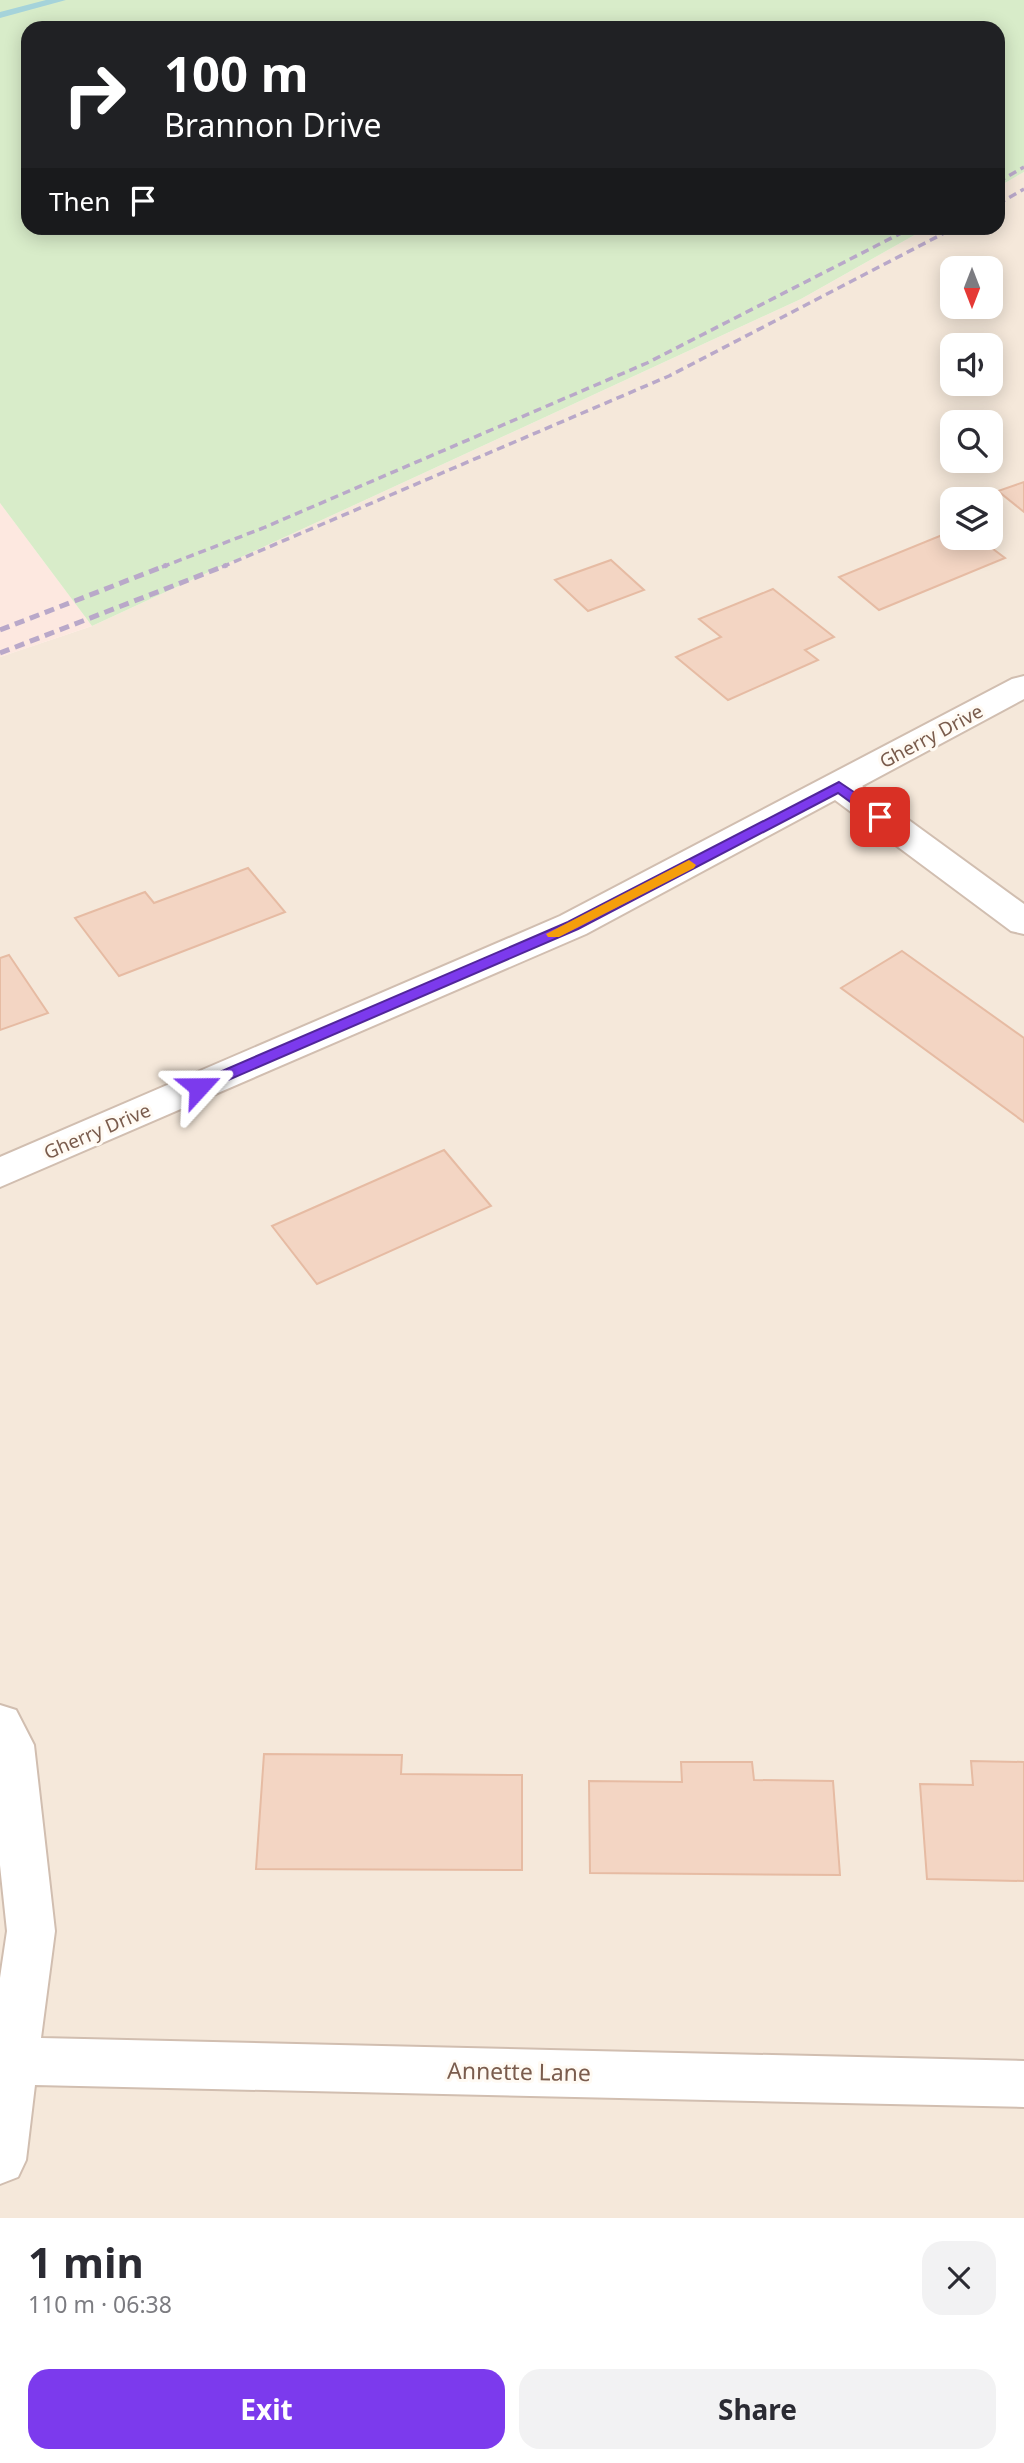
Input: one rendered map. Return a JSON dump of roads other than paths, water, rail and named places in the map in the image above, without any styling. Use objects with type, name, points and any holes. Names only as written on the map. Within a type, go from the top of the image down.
[{"type":"street","name":"Gherry Drive","points":[[0,1172],[573,925],[1024,686]]},
{"type":"street","points":[[839,786],[1024,922]]},
{"type":"street","points":[[0,1724],[11,1745],[31,1931],[0,2160]]},
{"type":"street","name":"Annette Lane","points":[[14,2061],[1024,2084]]},
{"type":"waterway","points":[[0,15],[60,0]]},
{"type":"railway","points":[[1005,178],[1024,167]]},
{"type":"railway","points":[[1005,200],[1024,189]]},
{"type":"railway","points":[[162,567],[263,528],[647,363],[897,235]]},
{"type":"railway","points":[[224,566],[669,376],[941,235]]},
{"type":"railway","points":[[0,630],[167,565]]},
{"type":"railway","points":[[0,653],[224,566]]}]
